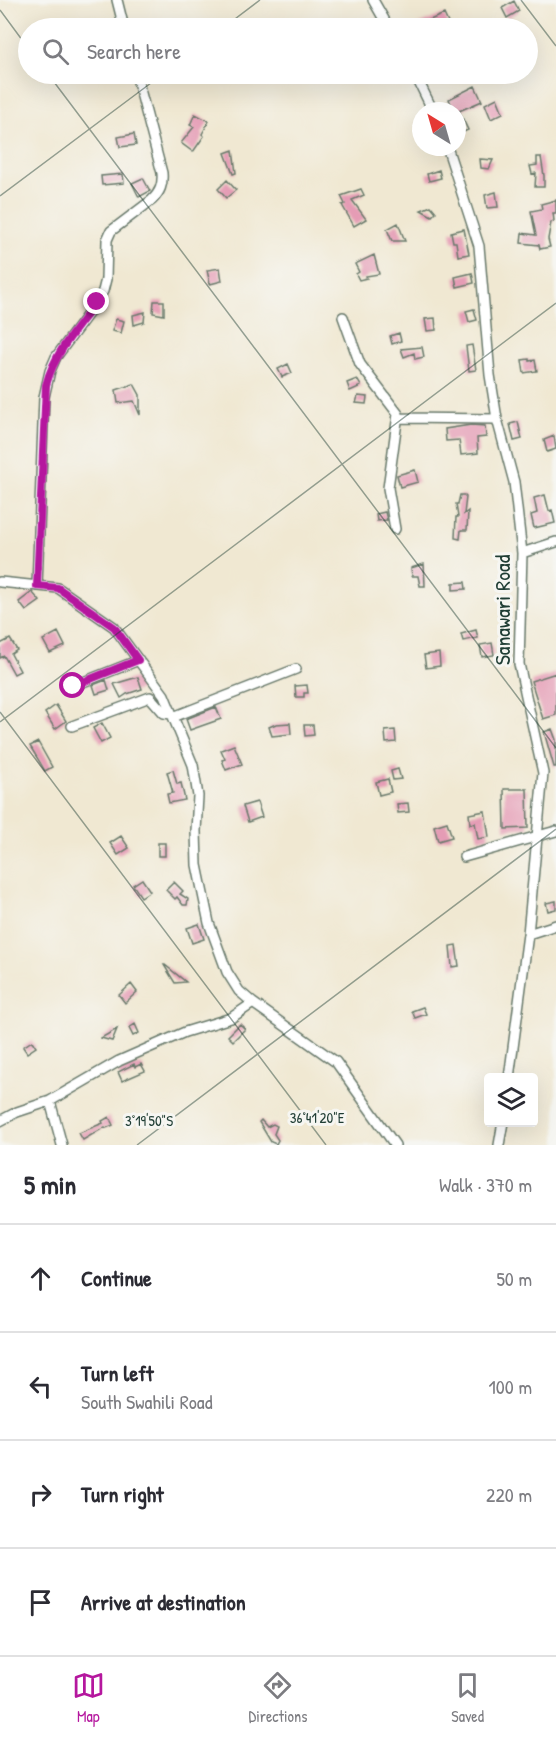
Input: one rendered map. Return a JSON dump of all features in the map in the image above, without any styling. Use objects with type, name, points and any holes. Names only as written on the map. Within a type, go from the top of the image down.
[{"type":"street","points":[[117,0],[122,18]]},
{"type":"street","points":[[373,0],[383,18]]},
{"type":"street","points":[[37,586],[44,397],[50,371],[62,346],[101,297],[105,285],[107,240],[111,231],[152,200],[162,184],[162,173],[139,84]]},
{"type":"street","points":[[420,84],[429,102]]},
{"type":"street","name":"Sanawari Road","points":[[450,156],[479,246],[490,375],[497,419],[514,482],[522,553],[519,664],[543,773],[528,934],[510,1073]]},
{"type":"street","points":[[343,317],[360,364],[394,407],[398,418],[388,488],[395,529]]},
{"type":"street","points":[[398,418],[497,419]]},
{"type":"street","points":[[522,553],[556,542]]},
{"type":"street","points":[[0,582],[58,588],[114,627],[164,695],[193,765],[198,796],[197,865],[209,923],[227,972],[240,991],[253,1003],[336,1062],[395,1145]]},
{"type":"street","points":[[73,686],[138,660]]},
{"type":"street","points":[[72,726],[150,697],[164,713],[172,716],[296,669]]},
{"type":"street","points":[[464,857],[556,831]]},
{"type":"street","points":[[528,934],[556,925]]},
{"type":"street","points":[[0,1121],[17,1112],[50,1101],[119,1061],[185,1032],[231,1018],[253,1003]]},
{"type":"street","points":[[50,1101],[62,1145]]},
{"type":"street","points":[[499,1145],[502,1127]]},
{"type":"building","points":[[514,1],[519,11],[507,18],[502,8]]},
{"type":"building","points":[[475,86],[482,101],[466,108],[466,102],[450,102],[449,99]]},
{"type":"building","points":[[497,98],[503,113],[491,119],[485,104]]},
{"type":"building","points":[[195,114],[209,121],[202,134],[204,136],[193,152],[181,143],[194,127],[190,125]]},
{"type":"building","points":[[134,134],[136,145],[120,147],[118,137]]},
{"type":"building","points":[[233,150],[236,173],[233,174],[225,153]]},
{"type":"building","points":[[537,157],[541,157],[544,187],[535,187],[536,173],[532,174],[530,166],[537,165]]},
{"type":"building","points":[[480,159],[493,160],[489,169],[481,168]]},
{"type":"building","points":[[439,170],[441,178],[429,181],[427,174]]},
{"type":"building","points":[[123,174],[124,183],[102,185],[101,176]]},
{"type":"building","points":[[143,178],[150,191],[139,197],[132,183]]},
{"type":"building","points":[[227,180],[236,190],[226,198],[218,189]]},
{"type":"building","points":[[361,189],[364,195],[352,200],[366,219],[354,226],[342,205],[345,204],[341,196]]},
{"type":"building","points":[[496,192],[498,207],[487,208],[485,195]]},
{"type":"building","points":[[556,200],[556,213],[553,213],[554,221],[551,222],[548,239],[550,247],[540,249],[539,245],[521,243],[522,233],[536,235],[531,211],[542,209],[541,204]]},
{"type":"building","points":[[431,206],[436,212],[432,216],[421,210]]},
{"type":"building","points":[[398,223],[405,241],[392,241],[387,229]]},
{"type":"building","points":[[464,229],[469,254],[458,256],[456,242],[453,242],[451,232]]},
{"type":"building","points":[[374,255],[379,274],[366,276],[367,278],[359,280],[356,274],[359,272],[355,264]]},
{"type":"building","points":[[220,268],[222,281],[210,284],[207,270]]},
{"type":"building","points":[[472,273],[474,283],[457,287],[455,277]]},
{"type":"building","points":[[154,301],[164,301],[164,315],[153,313]]},
{"type":"building","points":[[474,309],[477,320],[469,322],[466,311]]},
{"type":"building","points":[[145,312],[144,322],[134,325],[133,315]]},
{"type":"building","points":[[435,318],[436,330],[427,331],[425,319]]},
{"type":"building","points":[[116,319],[124,321],[121,333],[112,331]]},
{"type":"building","points":[[399,333],[401,341],[392,344],[390,336]]},
{"type":"building","points":[[472,345],[476,370],[469,371],[466,346]]},
{"type":"building","points":[[422,347],[424,357],[415,359],[414,353],[404,357],[401,349]]},
{"type":"building","points":[[529,359],[529,361],[535,360],[537,371],[524,373],[522,360]]},
{"type":"building","points":[[288,364],[292,373],[282,377],[278,369]]},
{"type":"building","points":[[357,379],[361,386],[350,391],[347,383]]},
{"type":"building","points":[[134,384],[140,395],[140,415],[134,401],[118,403],[116,390]]},
{"type":"building","points":[[358,396],[367,397],[366,404],[356,403]]},
{"type":"building","points":[[518,422],[522,439],[514,441],[510,424]]},
{"type":"building","points":[[471,425],[485,426],[486,437],[477,438],[478,453],[461,455],[459,440],[446,441],[445,429]]},
{"type":"building","points":[[554,436],[556,449],[547,452],[544,440]]},
{"type":"building","points":[[415,470],[418,482],[400,487],[397,475]]},
{"type":"building","points":[[460,495],[466,497],[464,514],[468,511],[467,530],[461,530],[460,539],[455,538],[456,517],[458,517],[456,504],[458,504]]},
{"type":"building","points":[[545,495],[555,523],[534,528],[531,515],[537,513],[534,498]]},
{"type":"building","points":[[385,512],[387,520],[377,521],[376,514]]},
{"type":"building","points":[[424,564],[425,586],[420,586],[418,576],[412,576],[411,568]]},
{"type":"building","points":[[465,582],[466,589],[453,590],[453,583]]},
{"type":"building","points":[[32,592],[40,601],[26,611],[19,602]]},
{"type":"building","points":[[476,630],[478,638],[463,641],[461,634]]},
{"type":"building","points":[[58,632],[65,646],[50,653],[43,640]]},
{"type":"building","points":[[10,639],[17,650],[11,654],[20,671],[14,674],[4,656],[0,658],[0,644]]},
{"type":"building","points":[[492,643],[494,655],[482,657],[480,645]]},
{"type":"building","points":[[439,653],[440,666],[426,668],[424,655]]},
{"type":"building","points":[[556,673],[556,715],[543,719],[531,681]]},
{"type":"building","points":[[138,677],[142,689],[121,698],[114,684]]},
{"type":"building","points":[[106,680],[109,690],[96,694],[93,685]]},
{"type":"building","points":[[307,685],[308,693],[304,693],[304,697],[296,697],[295,686]]},
{"type":"building","points":[[56,705],[66,721],[55,729],[45,713]]},
{"type":"building","points":[[216,707],[221,719],[190,730],[186,719]]},
{"type":"building","points":[[102,723],[110,738],[101,743],[93,728]]},
{"type":"building","points":[[290,723],[291,734],[272,736],[269,727]]},
{"type":"building","points":[[304,725],[313,725],[314,735],[305,736]]},
{"type":"building","points":[[552,729],[556,740],[556,767],[554,767],[544,732]]},
{"type":"building","points":[[395,730],[396,742],[386,743],[385,731]]},
{"type":"building","points":[[38,742],[52,767],[45,771],[30,746]]},
{"type":"building","points":[[234,745],[242,764],[226,770],[221,750]]},
{"type":"building","points":[[398,769],[401,779],[393,780],[391,771]]},
{"type":"building","points":[[173,770],[177,784],[181,783],[185,800],[169,803],[167,794],[173,793],[167,772]]},
{"type":"building","points":[[388,779],[391,792],[379,795],[376,782]]},
{"type":"building","points":[[504,789],[527,789],[528,828],[505,829]]},
{"type":"building","points":[[257,802],[262,817],[248,822],[243,806]]},
{"type":"building","points":[[408,803],[409,812],[398,813],[397,804]]},
{"type":"building","points":[[485,811],[489,837],[478,839],[475,823],[470,824],[469,814]]},
{"type":"building","points":[[447,822],[452,837],[438,841],[434,826]]},
{"type":"building","points":[[121,836],[129,848],[118,855],[110,843]]},
{"type":"building","points":[[158,843],[165,843],[165,856],[158,856]]},
{"type":"building","points":[[142,879],[150,891],[141,897],[133,885]]},
{"type":"building","points":[[174,882],[183,891],[180,894],[188,899],[187,905],[183,905],[177,897],[175,899],[166,890]]},
{"type":"building","points":[[556,901],[556,909],[548,911],[546,903]]},
{"type":"building","points":[[199,924],[204,939],[192,943],[187,928]]},
{"type":"building","points":[[456,945],[459,966],[452,967],[450,946]]},
{"type":"building","points":[[165,965],[186,982],[175,983]]},
{"type":"building","points":[[131,984],[137,992],[125,1003],[119,995]]},
{"type":"building","points":[[423,1007],[426,1014],[415,1018],[412,1011]]},
{"type":"building","points":[[135,1024],[139,1033],[133,1036],[129,1028]]},
{"type":"building","points":[[240,1024],[245,1029],[233,1041],[228,1036]]},
{"type":"building","points":[[117,1029],[112,1041],[101,1038]]},
{"type":"building","points":[[32,1041],[36,1047],[27,1053],[23,1047]]},
{"type":"building","points":[[134,1064],[135,1067],[141,1064],[145,1071],[122,1081],[118,1072]]},
{"type":"building","points":[[109,1117],[113,1125],[83,1140],[79,1133],[103,1123],[102,1121]]},
{"type":"building","points":[[261,1120],[267,1127],[273,1124],[277,1126],[274,1134],[278,1140],[276,1144],[271,1142],[259,1122]]},
{"type":"route","points":[[73,686],[138,660],[114,627],[58,588],[37,586],[46,385],[62,346],[97,302]]}]
